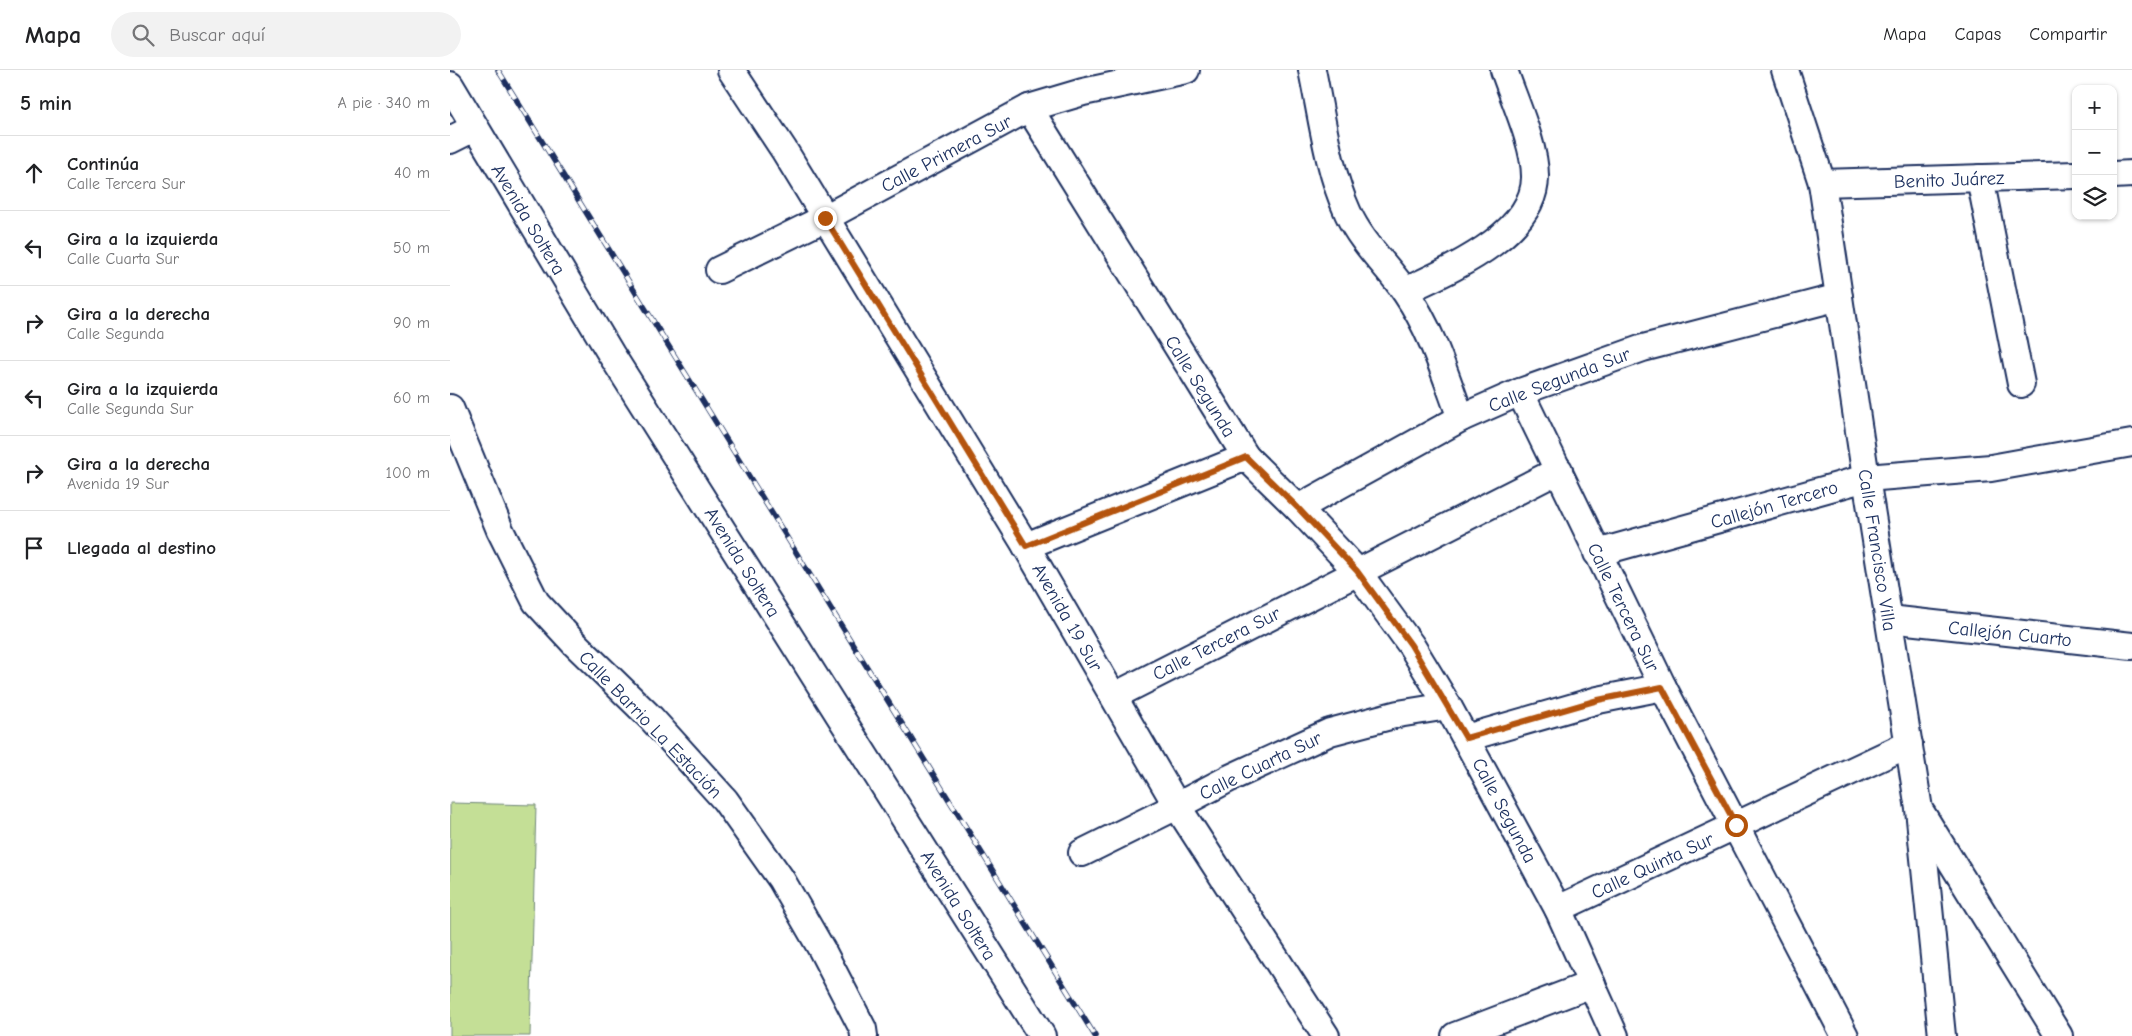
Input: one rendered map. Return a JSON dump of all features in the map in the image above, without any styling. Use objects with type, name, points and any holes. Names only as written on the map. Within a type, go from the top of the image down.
[{"type":"street","name":"Avenida 19 Sur","points":[[731,70],[784,150],[1026,546],[1177,806],[1326,1036]]},
{"type":"street","name":"Calle Primera Sur","points":[[718,270],[825,218],[1030,108],[1082,92],[1186,70]]},
{"type":"street","points":[[1312,70],[1335,178],[1348,214],[1365,244],[1405,291],[1424,322],[1461,418]]},
{"type":"street","points":[[1405,291],[1462,263],[1493,242],[1517,220],[1532,198],[1535,176],[1531,152],[1504,70]]},
{"type":"street","name":"Calle Francisco Villa","points":[[1786,70],[1822,183],[1866,478],[1919,809],[1942,1036]]},
{"type":"street","name":"Avenida Soltera","points":[[450,85],[611,354],[1042,1036]]},
{"type":"street","name":"Calle Segunda","points":[[1030,108],[1246,457],[1298,508],[1357,571],[1411,645],[1466,738],[1558,909],[1615,1036]]},
{"type":"street","points":[[450,140],[474,128]]},
{"type":"street","points":[[2117,175],[2132,174]]},
{"type":"street","name":"Benito Juárez","points":[[1822,183],[2072,175]]},
{"type":"street","points":[[1980,178],[2021,384]]},
{"type":"street","name":"Calle Segunda Sur","points":[[1298,508],[1461,418],[1520,392],[1643,348],[1839,297]]},
{"type":"street","name":"Calle Tercera Sur","points":[[1520,392],[1662,687],[1845,1036]]},
{"type":"street","name":"Calle Barrio La Estación","points":[[450,408],[500,530],[536,602],[575,644],[651,718],[725,800],[782,880],[822,950],[863,1029],[864,1036]]},
{"type":"street","name":"Callejón Tercero","points":[[1597,553],[1866,478],[1990,468],[2132,443]]},
{"type":"street","points":[[1026,546],[1246,457]]},
{"type":"street","name":"Calle Tercera Sur","points":[[1114,696],[1559,470]]},
{"type":"street","name":"Callejón Cuarto","points":[[1889,619],[2132,646]]},
{"type":"street","points":[[1466,738],[1598,700],[1662,687]]},
{"type":"street","name":"Calle Cuarta Sur","points":[[1082,854],[1230,778],[1330,732],[1398,714],[1448,706]]},
{"type":"street","name":"Calle Quinta Sur","points":[[1558,909],[1909,744]]},
{"type":"street","points":[[1919,809],[2059,1036]]},
{"type":"street","points":[[1455,1036],[1592,984]]},
{"type":"green space","points":[[450,803],[536,805],[530,1036],[450,1036]]},
{"type":"railway","points":[[498,70],[1095,1036]]},
{"type":"route","points":[[825,218],[1026,546],[1246,457],[1298,508],[1357,571],[1411,645],[1466,738],[1598,700],[1662,687],[1736,825]]}]
